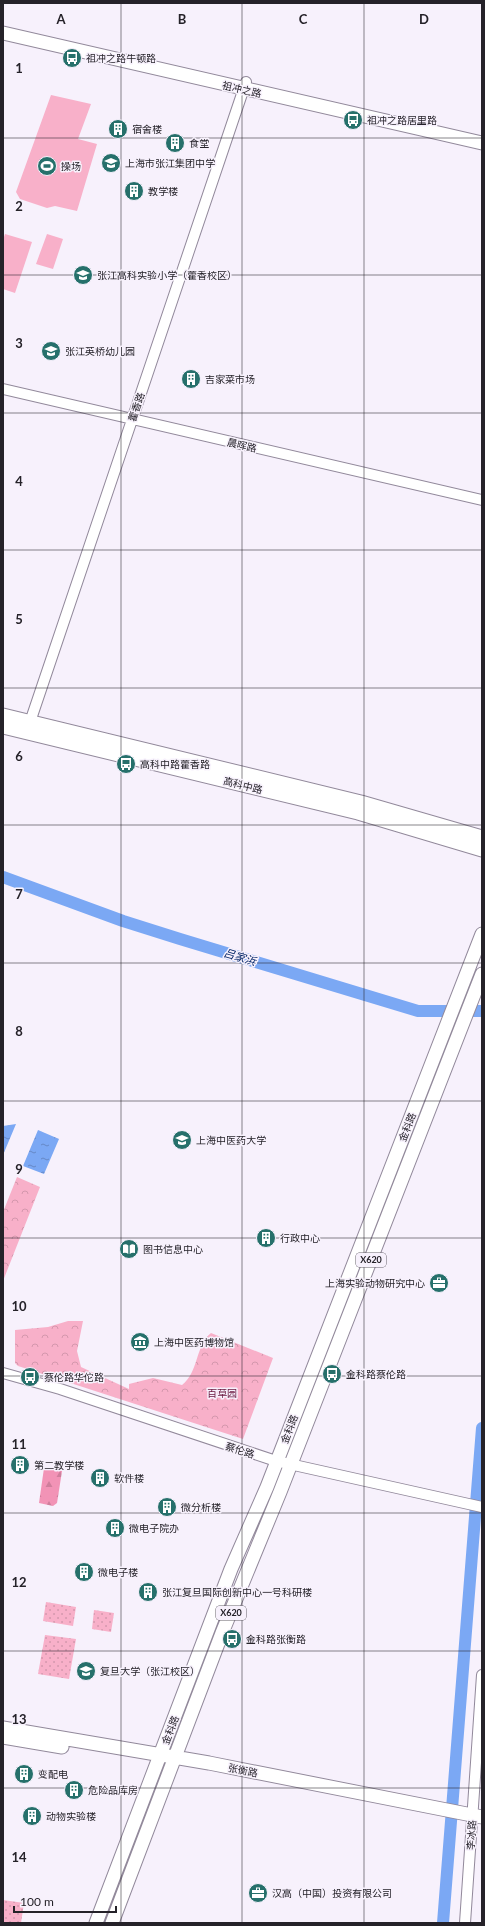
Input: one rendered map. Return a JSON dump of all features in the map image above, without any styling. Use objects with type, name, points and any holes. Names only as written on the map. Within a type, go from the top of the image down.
[{"type":"main road","name":"祖冲之路","points":[[3,25],[482,144]]},
{"type":"main road","name":"祖冲之路","points":[[3,33],[245,86],[482,135]]},
{"type":"main road","name":"高科中路","points":[[3,714],[28,727],[358,813],[482,850]]},
{"type":"main road","name":"高科中路","points":[[3,727],[28,727],[361,802],[482,837]]},
{"type":"main road","name":"金科路","points":[[96,1923],[231,1568],[276,1464],[482,934]]},
{"type":"main road","name":"金科路","points":[[112,1923],[175,1762],[222,1633],[290,1467],[482,974]]},
{"type":"main road","name":"张衡路","points":[[3,1728],[477,1820]]},
{"type":"main road","name":"张衡路","points":[[3,1737],[159,1759]]},
{"type":"street","name":"藿香路","points":[[28,727],[245,86]]},
{"type":"street","name":"晨晖路","points":[[3,388],[482,500]]},
{"type":"street","name":"蔡伦路","points":[[3,1373],[60,1389],[276,1464]]},
{"type":"street","name":"蔡伦路","points":[[3,1379],[58,1394],[276,1464],[463,1505],[482,1511]]},
{"type":"street","name":"蔡伦路","points":[[463,1505],[482,1507]]},
{"type":"street","name":"李冰路","points":[[465,1923],[477,1820],[482,1675]]},
{"type":"green space","name":"操场","points":[[51,95],[91,104],[78,139],[97,144],[77,211],[55,206],[47,208],[20,199],[16,192]]},
{"type":"green space","points":[[5,234],[32,242],[15,293],[3,289],[3,240]]},
{"type":"green space","points":[[47,234],[63,239],[53,269],[36,264]]},
{"type":"green space","points":[[17,1177],[40,1187],[3,1281],[3,1212]]},
{"type":"green space","name":"百草园","points":[[68,1321],[83,1321],[77,1351],[81,1367],[129,1389],[129,1384],[153,1378],[182,1385],[191,1373],[202,1345],[211,1333],[273,1358],[243,1439],[18,1366],[15,1363],[15,1330],[48,1327]]},
{"type":"green space","points":[[44,1468],[62,1471],[57,1503],[53,1506],[39,1503]]},
{"type":"green space","points":[[46,1602],[76,1607],[73,1626],[43,1621]]},
{"type":"green space","points":[[94,1610],[114,1613],[111,1632],[92,1629]]},
{"type":"green space","points":[[45,1635],[76,1639],[69,1679],[38,1674]]},
{"type":"green space","points":[[3,1900],[24,1903],[21,1923],[3,1923]]},
{"type":"water","points":[[16,1124],[3,1155],[3,1126]]},
{"type":"water","points":[[38,1130],[59,1139],[44,1174],[23,1166]]},
{"type":"waterway","name":"吕家浜","points":[[3,877],[123,921],[418,1011],[482,1011]]},
{"type":"waterway","points":[[443,1923],[482,1428]]},
{"type":"place","name":"祖冲之路牛顿路","points":[[72,58]]},
{"type":"place","name":"祖冲之路居里路","points":[[353,120]]},
{"type":"place","name":"宿舍楼","points":[[118,129]]},
{"type":"place","name":"食堂","points":[[175,143]]},
{"type":"place","name":"上海市张江集团中学","points":[[111,163]]},
{"type":"place","name":"操场","points":[[47,166]]},
{"type":"place","name":"教学楼","points":[[134,191]]},
{"type":"place","name":"张江高科实验小学（藿香校区）","points":[[83,275]]},
{"type":"place","name":"张江英桥幼儿园","points":[[51,351]]},
{"type":"place","name":"吉家菜市场","points":[[191,379]]},
{"type":"place","name":"高科中路藿香路","points":[[126,764]]},
{"type":"place","name":"上海中医药大学","points":[[182,1140]]},
{"type":"place","name":"行政中心","points":[[266,1238]]},
{"type":"place","name":"图书信息中心","points":[[129,1249]]},
{"type":"place","name":"上海实验动物研究中心","points":[[439,1283]]},
{"type":"place","name":"上海中医药博物馆","points":[[140,1342]]},
{"type":"place","name":"金科路蔡伦路","points":[[332,1374]]},
{"type":"place","name":"蔡伦路华佗路","points":[[30,1377]]},
{"type":"place","name":"第二教学楼","points":[[20,1465]]},
{"type":"place","name":"软件楼","points":[[100,1478]]},
{"type":"place","name":"微分析楼","points":[[167,1507]]},
{"type":"place","name":"微电子院办","points":[[115,1528]]},
{"type":"place","name":"微电子楼","points":[[84,1572]]},
{"type":"place","name":"张江复旦国际创新中心一号科研楼","points":[[148,1592]]},
{"type":"place","name":"金科路张衡路","points":[[232,1639]]},
{"type":"place","name":"复旦大学（张江校区）","points":[[86,1671]]},
{"type":"place","name":"变配电","points":[[24,1774]]},
{"type":"place","name":"危险品库房","points":[[74,1790]]},
{"type":"place","name":"动物实验楼","points":[[32,1816]]},
{"type":"place","name":"汉高（中国）投资有限公司","points":[[258,1893]]}]
